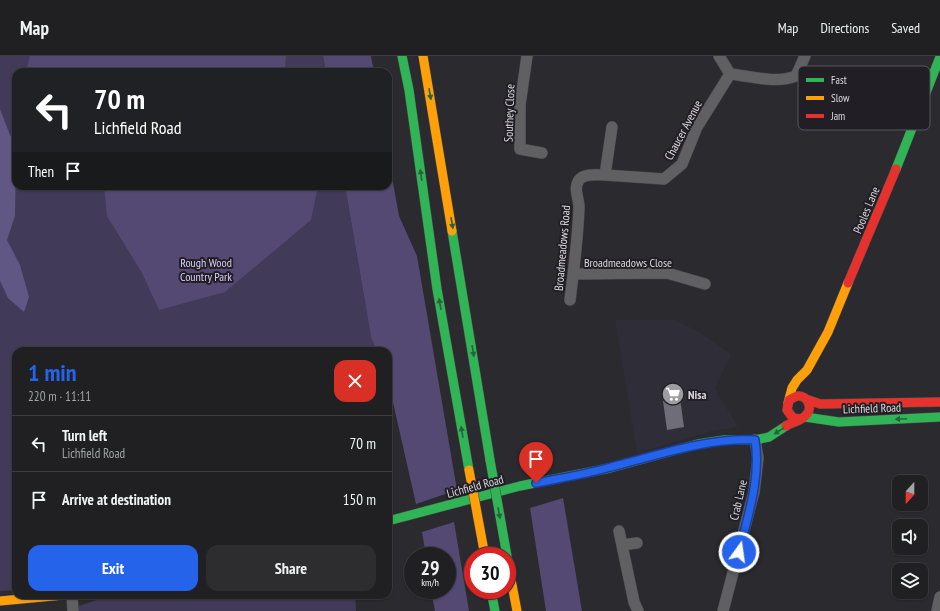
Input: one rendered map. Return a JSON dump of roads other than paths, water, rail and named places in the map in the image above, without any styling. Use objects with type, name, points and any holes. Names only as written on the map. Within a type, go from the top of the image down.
[{"type":"main road","points":[[402,56],[409,90],[437,289],[483,547]]},
{"type":"main road","points":[[423,56],[505,547]]},
{"type":"main road","name":"Pooles Lane","points":[[930,83],[940,57]]},
{"type":"main road","name":"Pooles Lane","points":[[806,399],[804,381],[807,370],[828,332],[912,130]]},
{"type":"main road","name":"Pooles Lane","points":[[788,404],[792,388],[797,380],[807,370]]},
{"type":"main road","points":[[781,414],[788,404],[795,397],[806,399],[809,403],[810,410],[803,418],[796,419],[790,416],[787,410],[788,404]]},
{"type":"main road","name":"Lichfield Road","points":[[806,399],[820,404],[940,402]]},
{"type":"main road","name":"Lichfield Road","points":[[392,520],[520,486],[610,468],[698,444],[724,440],[755,440],[769,437],[803,418],[839,422],[940,417]]},
{"type":"main road","points":[[755,440],[764,427]]},
{"type":"main road","points":[[0,602],[27,599]]},
{"type":"main road","points":[[493,599],[495,611]]},
{"type":"main road","points":[[515,599],[517,611]]},
{"type":"street","name":"Southey Close","points":[[527,56],[520,105],[520,149],[542,153]]},
{"type":"street","points":[[719,56],[730,74],[789,79],[796,76],[798,72]]},
{"type":"street","points":[[800,66],[805,56]]},
{"type":"street","name":"Chaucer Avenue","points":[[605,175],[664,179],[673,173],[682,164],[697,127],[730,74]]},
{"type":"street","points":[[605,175],[612,127]]},
{"type":"street","name":"Broadmeadows Road","points":[[570,300],[578,230],[579,201],[576,186],[578,181],[584,176],[605,175]]},
{"type":"street","name":"Broadmeadows Close","points":[[574,274],[667,273],[705,284]]},
{"type":"street","name":"Crab Lane","points":[[723,611],[754,492],[758,458],[755,440]]},
{"type":"street","points":[[619,530],[634,602],[638,611]]},
{"type":"street","points":[[622,545],[637,543]]},
{"type":"street","points":[[937,611],[940,597]]},
{"type":"street","points":[[72,599],[73,611]]},
{"type":"place","name":"Nisa","points":[[673,394]]},
{"type":"park label","name":"Rough Wood Country Park","points":[[206,269]]}]
